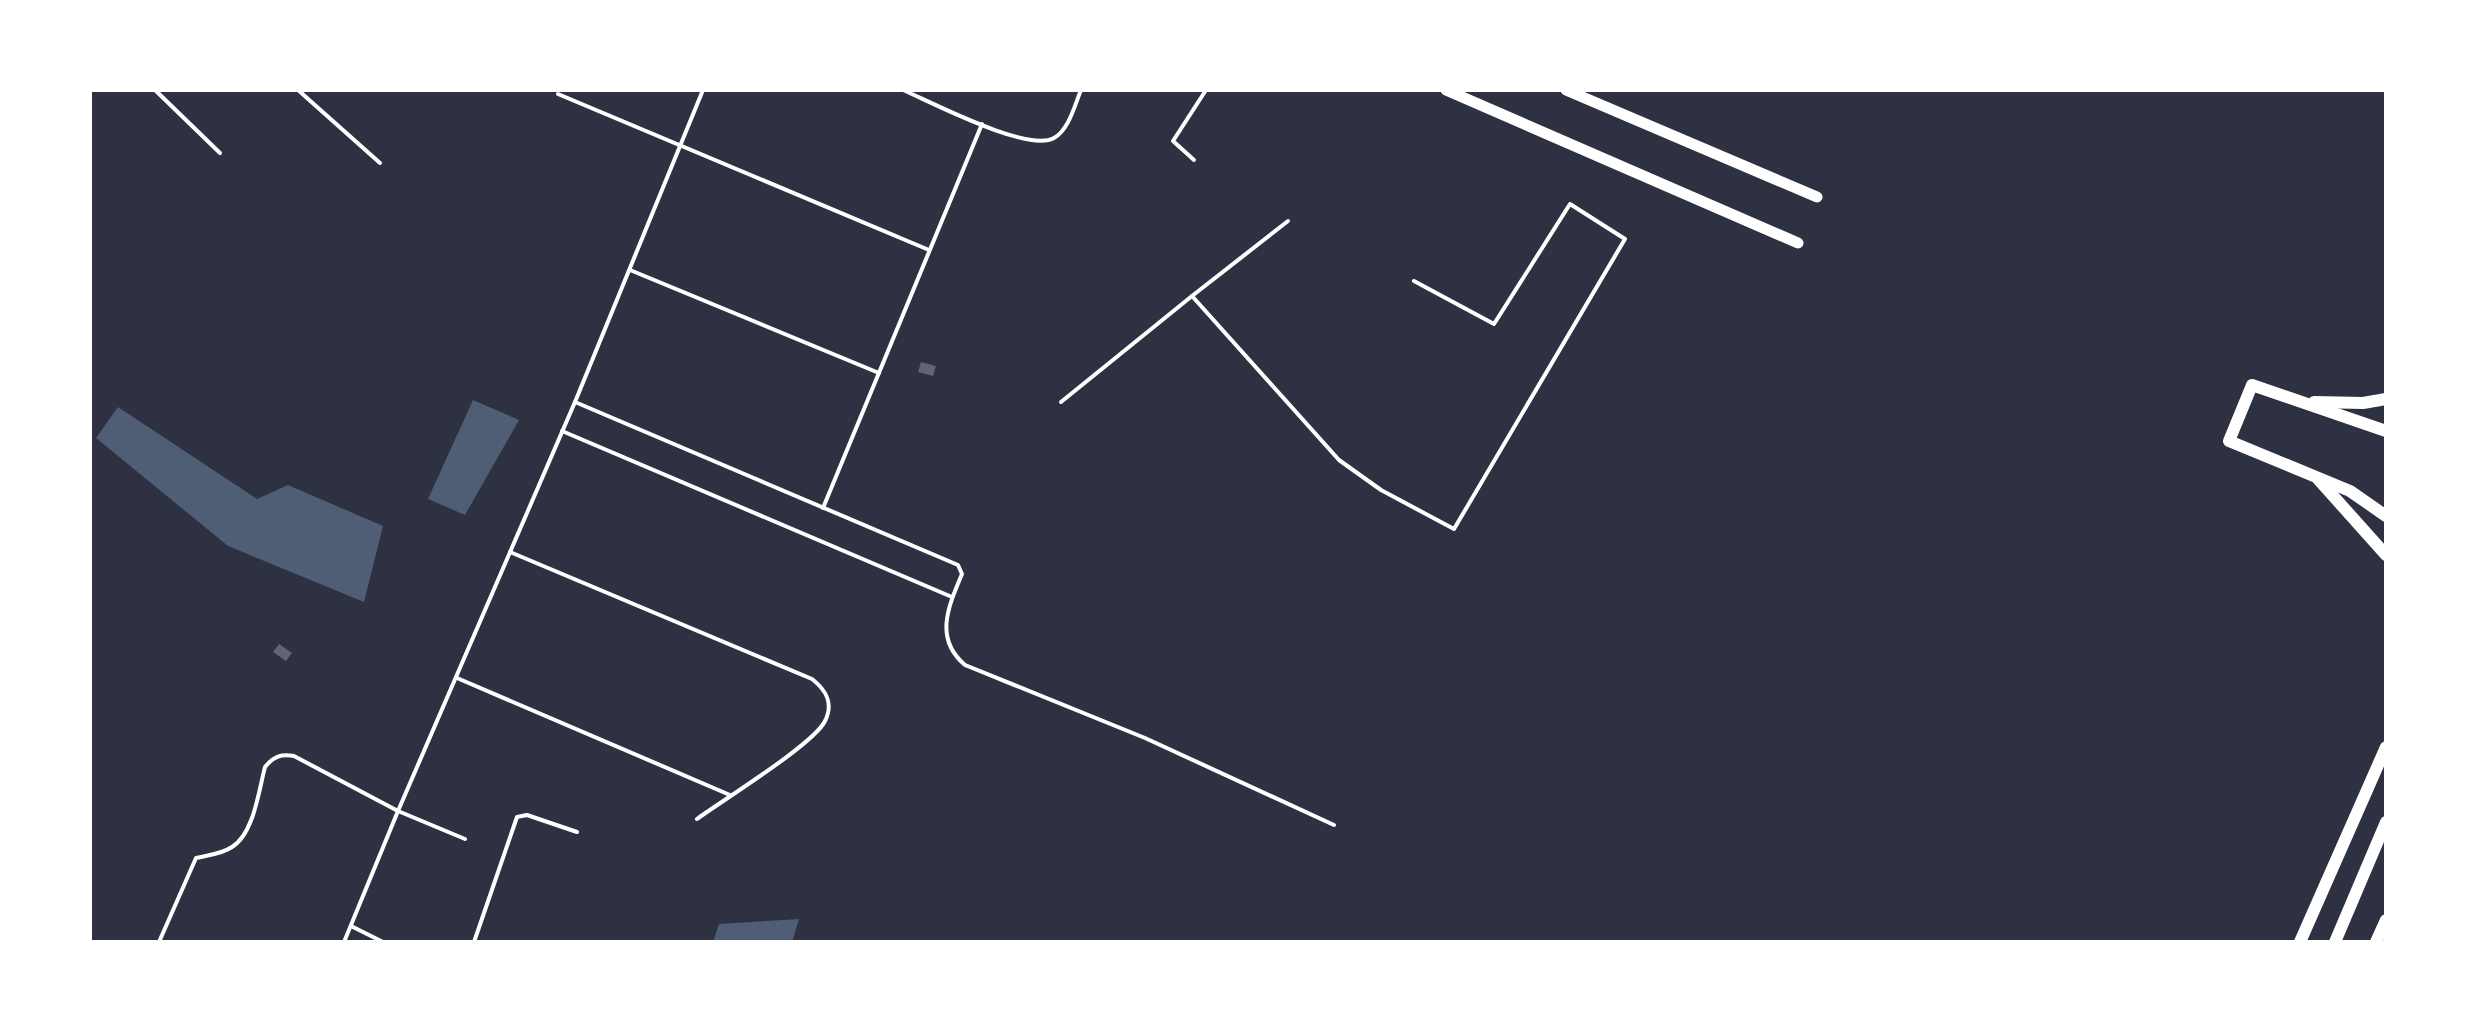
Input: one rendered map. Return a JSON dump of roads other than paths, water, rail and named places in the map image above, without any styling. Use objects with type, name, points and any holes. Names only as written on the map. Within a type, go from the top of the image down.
[{"type":"main road","points":[[2386,431],[2252,385],[2229,441],[2350,491],[2386,516]]},
{"type":"main road","points":[[2301,402],[2363,403],[2386,399]]},
{"type":"main road","points":[[2313,474],[2386,555]]},
{"type":"main road","points":[[2300,942],[2386,747]]},
{"type":"main road","points":[[2335,942],[2386,822]]},
{"type":"main road","points":[[2376,942],[2386,920]]},
{"type":"street","points":[[1446,90],[1798,243]]},
{"type":"street","points":[[1566,90],[1817,197]]},
{"type":"lane","points":[[155,90],[220,153]]},
{"type":"lane","points":[[298,90],[380,163]]},
{"type":"lane","points":[[344,942],[575,402],[703,90]]},
{"type":"lane","points":[[903,90],[1031,141],[1054,139],[1063,131],[1081,90]]},
{"type":"lane","points":[[1194,160],[1173,141],[1206,90]]},
{"type":"lane","points":[[558,94],[929,250]]},
{"type":"lane","points":[[823,508],[982,124]]},
{"type":"lane","points":[[1192,296],[1339,460],[1381,490],[1454,529],[1625,239],[1570,204],[1494,324],[1414,281]]},
{"type":"lane","points":[[1061,402],[1288,221]]},
{"type":"lane","points":[[629,270],[879,373]]},
{"type":"lane","points":[[575,402],[958,565],[962,574],[952,597],[945,639],[951,653],[965,665],[1145,738],[1334,825]]},
{"type":"lane","points":[[562,431],[952,597]]},
{"type":"lane","points":[[510,552],[812,679],[826,690],[830,704],[819,731],[697,819]]},
{"type":"lane","points":[[456,678],[730,795]]},
{"type":"lane","points":[[159,942],[196,858],[224,851],[238,843],[245,832],[265,767],[276,756],[294,756],[398,811],[465,839]]},
{"type":"lane","points":[[474,942],[517,817],[527,815],[577,832]]},
{"type":"lane","points":[[351,926],[383,942]]},
{"type":"water","points":[[473,400],[519,420],[465,515],[428,499]]},
{"type":"water","points":[[118,407],[257,499],[288,485],[383,526],[364,602],[228,546],[96,438]]},
{"type":"water","points":[[799,919],[792,942],[713,942],[719,924]]}]
